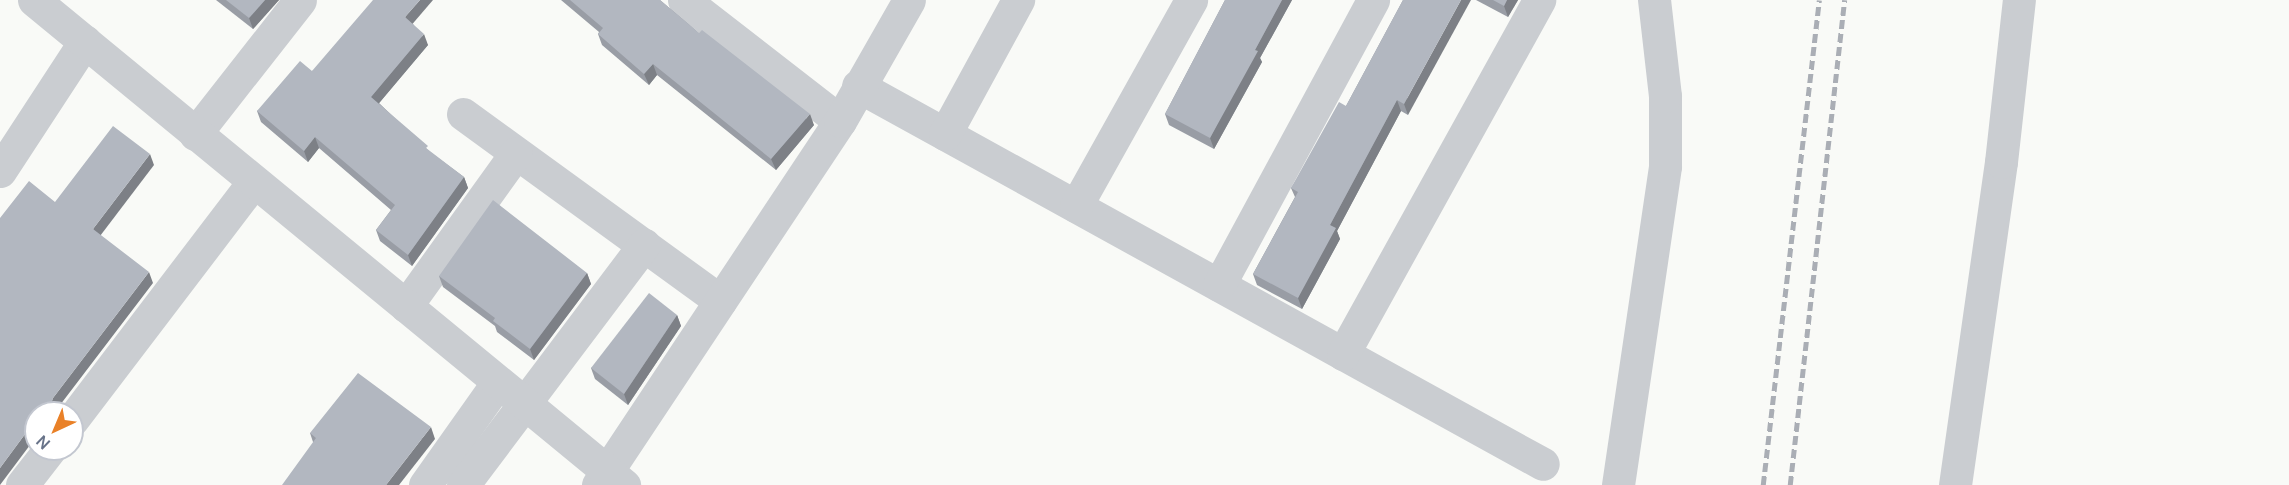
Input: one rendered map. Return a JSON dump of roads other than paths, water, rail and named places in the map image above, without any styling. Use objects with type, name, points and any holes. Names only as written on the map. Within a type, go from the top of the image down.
[{"type":"street","points":[[195,134],[300,0]]},
{"type":"street","points":[[684,0],[840,121]]},
{"type":"street","points":[[50,5],[84,41],[253,182],[524,402],[610,481],[720,301],[840,121],[909,0]]},
{"type":"street","points":[[945,134],[1018,0]]},
{"type":"street","points":[[1076,206],[1191,0]]},
{"type":"street","points":[[1219,285],[1373,0]]},
{"type":"street","points":[[1343,354],[1539,0]]},
{"type":"street","points":[[1618,485],[1665,165],[1665,96],[1654,0]]},
{"type":"street","points":[[1955,485],[2001,162],[2019,0]]},
{"type":"street","points":[[0,171],[84,41]]},
{"type":"street","points":[[858,86],[1543,464]]},
{"type":"street","points":[[463,114],[720,301]]},
{"type":"street","points":[[406,306],[516,153]]},
{"type":"street","points":[[84,404],[253,182]]},
{"type":"street","points":[[463,485],[644,245]]},
{"type":"street","points":[[424,485],[498,382]]},
{"type":"street","points":[[22,485],[41,461]]},
{"type":"railway","points":[[1763,485],[1819,0]]},
{"type":"railway","points":[[1790,485],[1844,0]]}]
